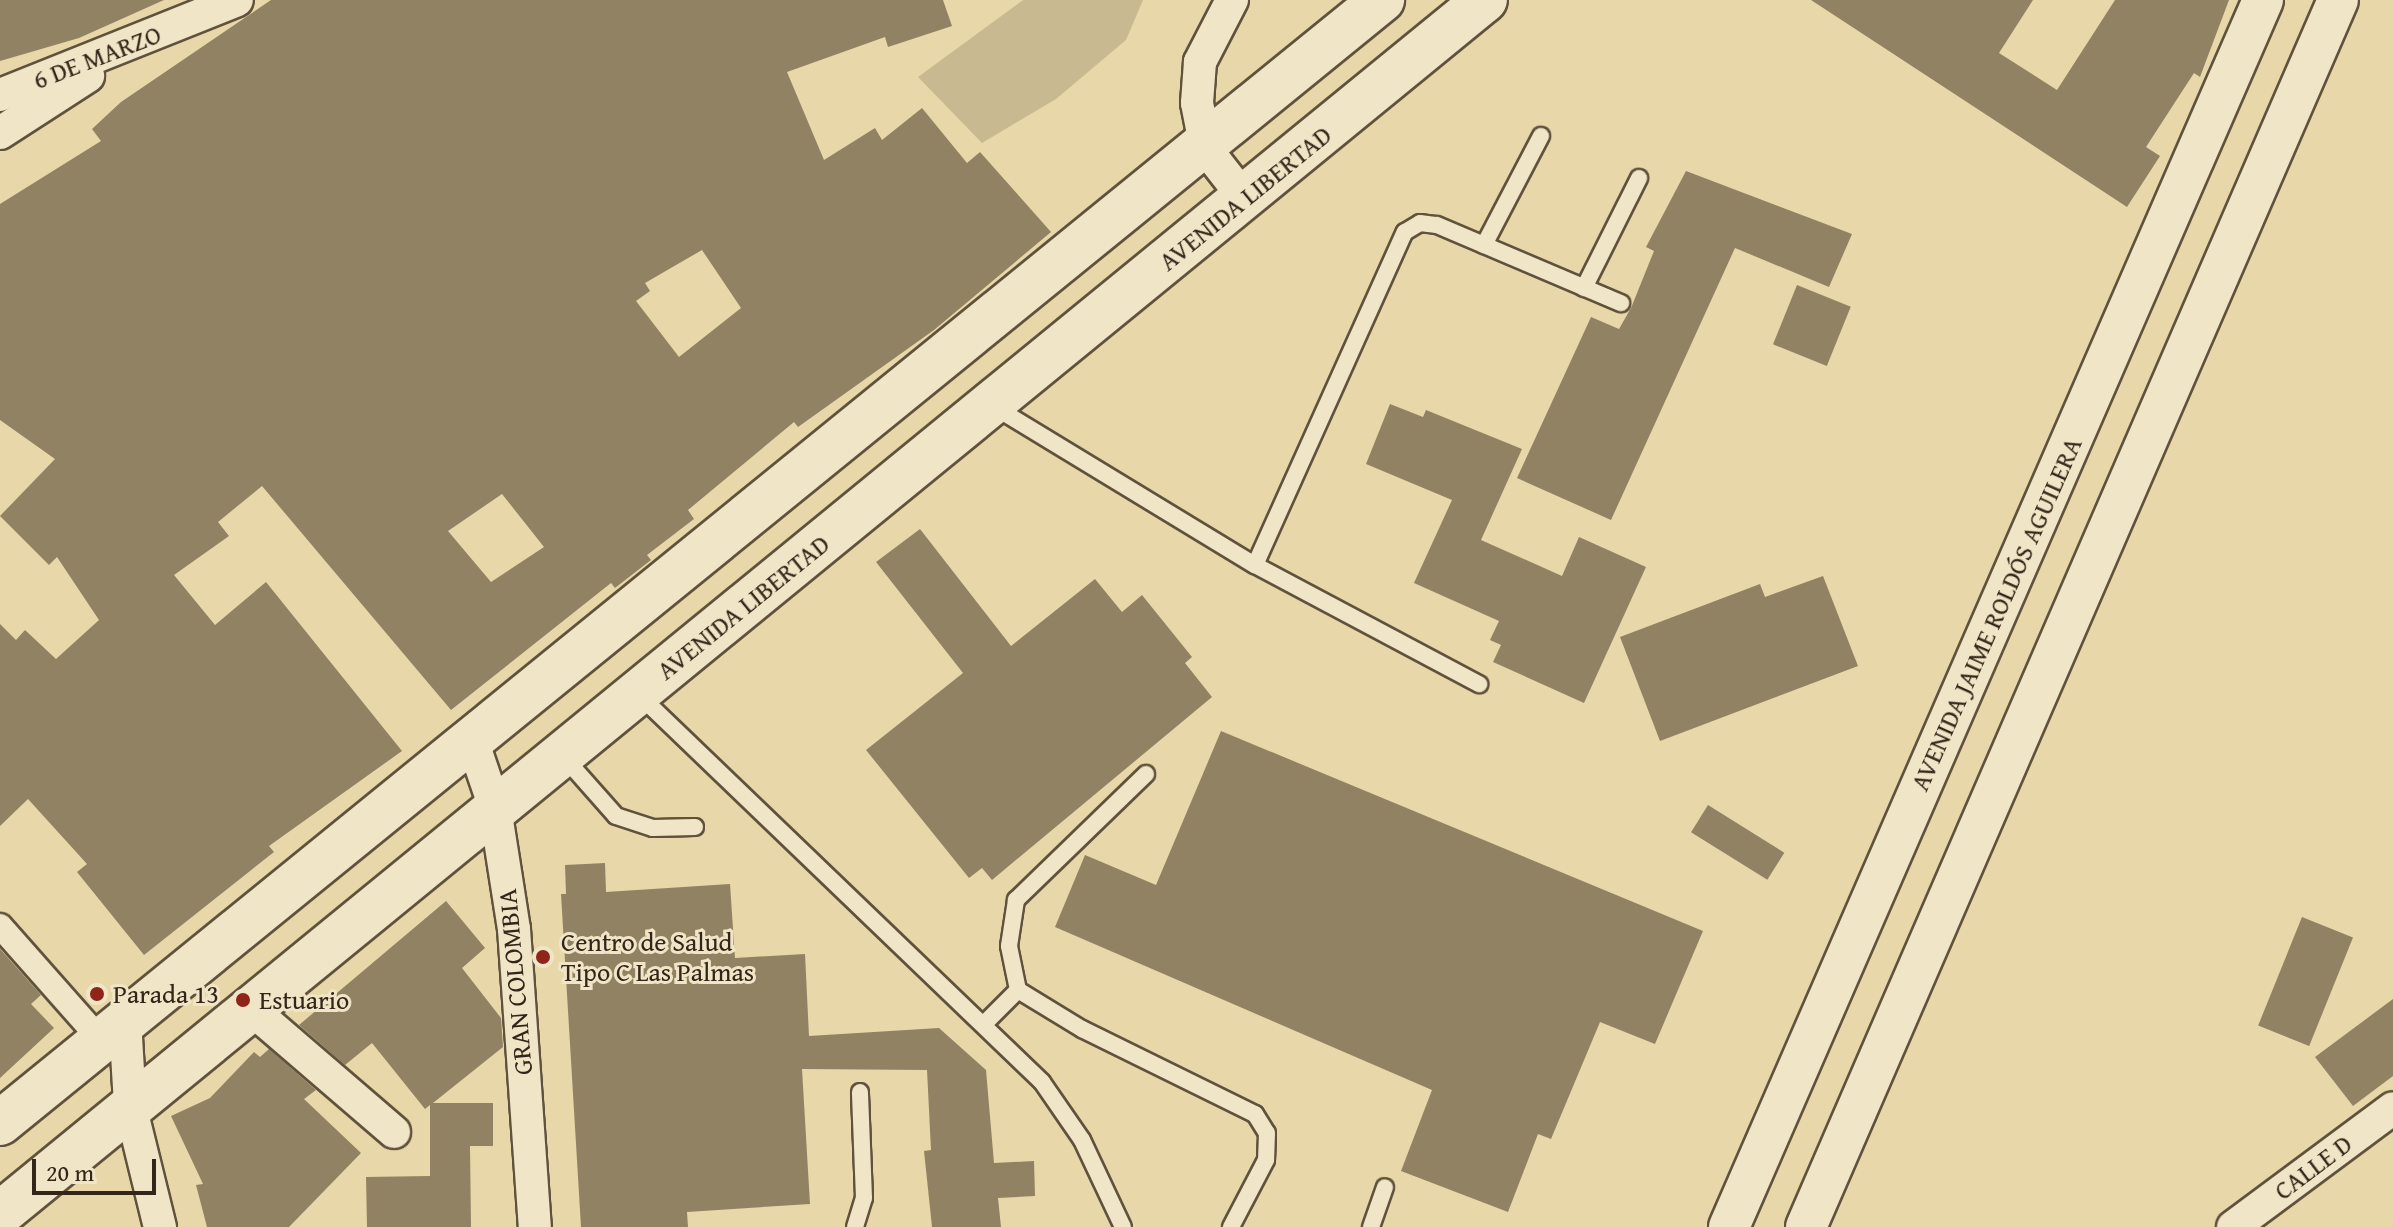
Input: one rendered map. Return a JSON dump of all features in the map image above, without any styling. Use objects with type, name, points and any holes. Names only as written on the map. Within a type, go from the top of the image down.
[{"type":"main road","points":[[0,1123],[1206,149],[1382,0]]},
{"type":"main road","name":"AVENIDA LIBERTAD","points":[[0,1214],[1485,0]]},
{"type":"street","name":"6 DE MARZO","points":[[0,95],[141,42],[237,0]]},
{"type":"street","points":[[1232,0],[1200,62],[1197,103],[1206,149],[1245,199]]},
{"type":"street","name":"AVENIDA JAIME ROLDÓS AGUILERA","points":[[1729,1227],[2263,0]]},
{"type":"street","points":[[1806,1227],[2338,0]]},
{"type":"street","points":[[0,133],[141,42]]},
{"type":"street","name":"GRAN COLOMBIA","points":[[472,740],[495,808],[514,929],[535,1227]]},
{"type":"street","points":[[0,926],[113,1030],[160,1227]]},
{"type":"street","points":[[250,1008],[394,1132]]},
{"type":"street","name":"CALLE D","points":[[2233,1227],[2393,1108]]},
{"type":"lane","points":[[1484,245],[1541,136]]},
{"type":"lane","points":[[1584,288],[1639,178]]},
{"type":"lane","points":[[1255,565],[1405,232],[1420,223],[1437,225],[1621,303]]},
{"type":"lane","points":[[992,405],[1255,565],[1479,684]]},
{"type":"lane","points":[[637,693],[985,1023],[1042,1082],[1074,1128],[1123,1227]]},
{"type":"lane","points":[[561,754],[616,816],[653,828],[695,827]]},
{"type":"lane","points":[[1146,774],[1035,875],[1016,900],[1009,946],[1018,990],[1082,1029],[1255,1114],[1267,1133],[1266,1160],[1231,1227]]},
{"type":"lane","points":[[985,1023],[1018,990]]},
{"type":"lane","points":[[855,1227],[864,1198],[860,1092]]},
{"type":"lane","points":[[1371,1227],[1385,1187]]},
{"type":"shaded area","points":[[1023,0],[1143,0],[1126,40],[1056,99],[982,143],[918,77]]},
{"type":"building","points":[[0,0],[164,0],[79,38],[0,61]]},
{"type":"building","points":[[271,0],[943,0],[952,26],[888,47],[885,37],[787,72],[824,160],[875,128],[882,140],[922,108],[967,163],[980,152],[1051,232],[934,330],[798,427],[794,422],[688,510],[694,519],[647,555],[651,560],[615,588],[611,583],[451,710],[262,486],[218,522],[229,536],[174,575],[215,625],[266,582],[402,751],[269,846],[274,852],[144,955],[77,872],[87,864],[28,799],[0,826],[0,624],[16,640],[25,630],[56,659],[99,620],[57,557],[49,565],[0,516],[55,459],[0,420],[0,204],[101,141],[92,129],[121,102]],"holes":[[[702,250],[741,308],[679,357],[636,301],[650,291],[645,283]],[[502,494],[544,547],[491,582],[448,531]]]},
{"type":"building","points":[[1811,0],[2033,0],[1999,53],[2057,90],[2115,0],[2229,0],[2200,77],[2194,73],[2146,147],[2160,156],[2127,207]]},
{"type":"building","points":[[1686,171],[1852,234],[1829,287],[1735,248],[1611,520],[1517,478],[1591,317],[1619,329],[1631,308],[1654,251],[1646,247]]},
{"type":"building","points":[[1797,285],[1851,307],[1827,366],[1773,344]]},
{"type":"building","points":[[1390,404],[1423,417],[1426,410],[1522,449],[1481,540],[1562,576],[1579,537],[1646,567],[1584,703],[1493,662],[1501,645],[1490,640],[1499,621],[1414,583],[1452,500],[1366,464]]},
{"type":"building","points":[[920,529],[1011,646],[1095,579],[1122,612],[1142,595],[1192,657],[1185,663],[1212,697],[992,880],[982,868],[969,878],[866,750],[963,673],[876,562]]},
{"type":"building","points":[[1823,576],[1858,666],[1660,741],[1620,637],[1760,584],[1765,597]]},
{"type":"building","points":[[1221,731],[1703,931],[1655,1044],[1600,1022],[1551,1139],[1538,1134],[1508,1212],[1401,1171],[1432,1090],[1055,927],[1085,855],[1156,885]]},
{"type":"building","points":[[1708,805],[1784,853],[1767,880],[1691,832]]},
{"type":"building","points":[[605,863],[606,892],[730,884],[735,958],[805,954],[809,1036],[939,1028],[986,1070],[994,1163],[1034,1161],[1035,1196],[998,1198],[1001,1227],[932,1227],[924,1151],[931,1150],[927,1070],[802,1069],[810,1204],[687,1212],[688,1227],[581,1227],[561,894],[566,894],[565,865]]},
{"type":"building","points":[[446,901],[485,948],[462,968],[501,1018],[503,1047],[433,1103],[493,1103],[493,1146],[470,1146],[471,1227],[367,1227],[366,1177],[430,1176],[430,1105],[425,1109],[372,1043],[345,1065],[299,1025]]},
{"type":"building","points":[[2302,917],[2353,938],[2309,1046],[2258,1025]]},
{"type":"building","points":[[0,949],[41,995],[31,1004],[54,1028],[0,1078]]},
{"type":"building","points":[[2393,999],[2393,1076],[2353,1106],[2315,1057]]},
{"type":"building","points":[[269,1049],[316,1090],[304,1099],[361,1153],[289,1227],[207,1227],[196,1185],[203,1184],[171,1116],[210,1098],[254,1052],[260,1057]]},
{"type":"place","name":"Centro de Salud Tipo C Las Palmas","points":[[543,957]]},
{"type":"place","name":"Parada 13","points":[[97,994]]},
{"type":"place","name":"Estuario","points":[[243,1000]]}]
